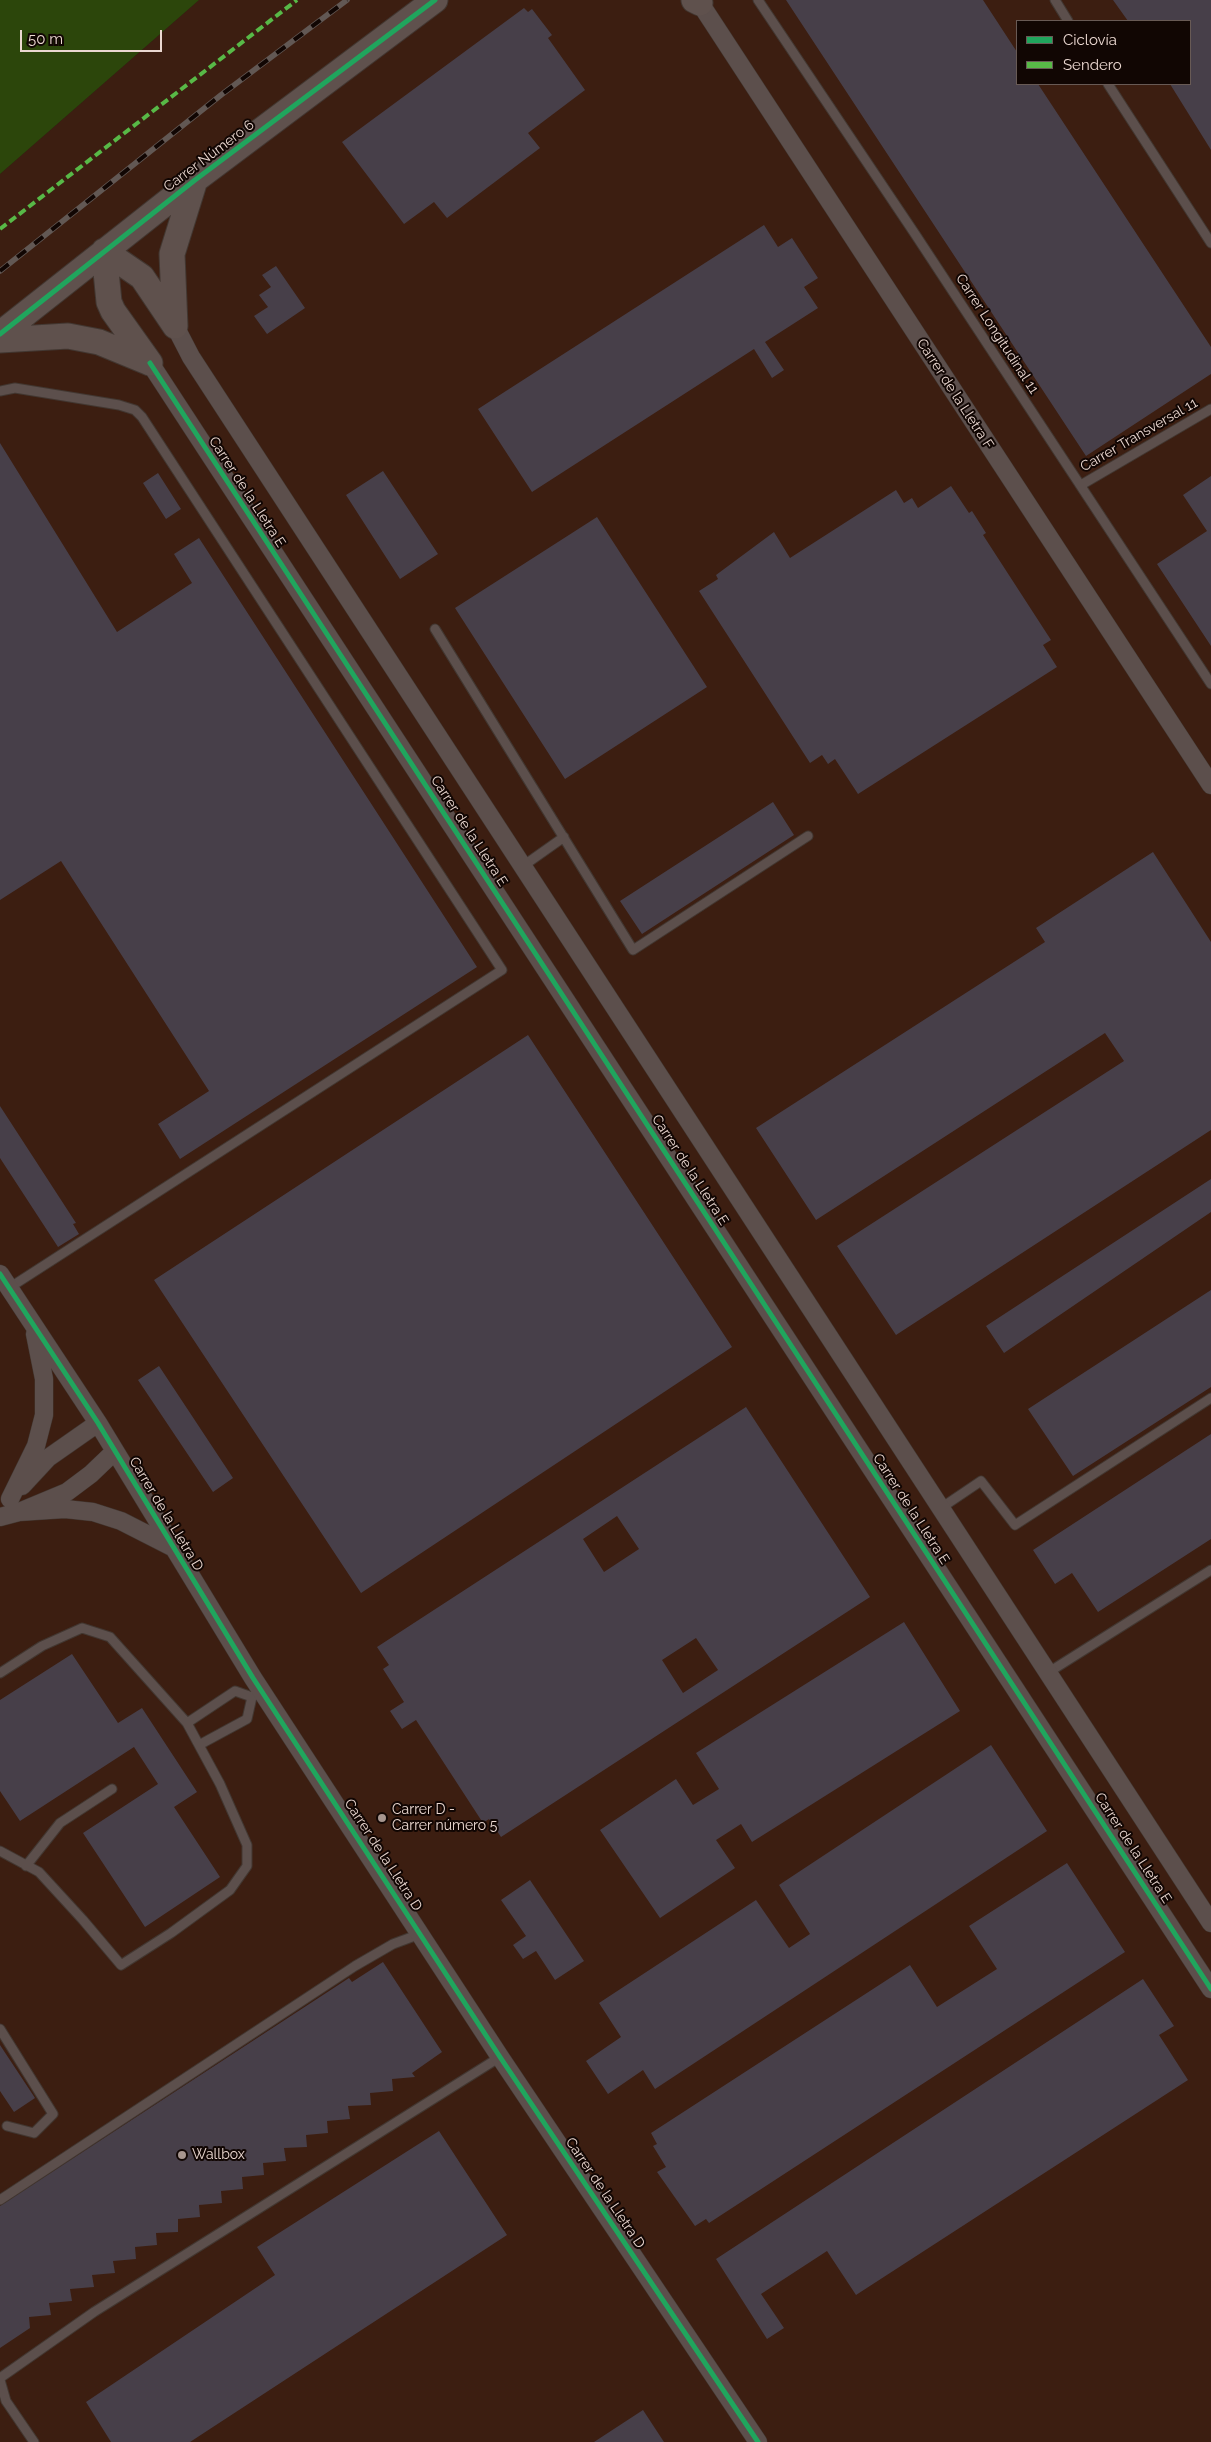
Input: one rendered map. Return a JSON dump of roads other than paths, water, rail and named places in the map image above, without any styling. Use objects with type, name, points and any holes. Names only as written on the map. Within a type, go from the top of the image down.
[{"type":"main road","name":"Carrer Número 6","points":[[0,334],[195,180],[435,0]]},
{"type":"main road","points":[[175,326],[172,254],[195,180]]},
{"type":"main road","points":[[104,252],[142,276],[175,326]]},
{"type":"main road","points":[[104,252],[109,302],[150,363]]},
{"type":"main road","points":[[0,340],[68,336],[99,342],[150,363]]},
{"type":"street","name":"Carrer de la Lletra F","points":[[697,1],[1211,785]]},
{"type":"street","name":"Carrer de la Lletra E","points":[[175,326],[196,366],[1211,1923]]},
{"type":"street","name":"Carrer de la Lletra E","points":[[150,363],[1211,1989]]},
{"type":"street","name":"Carrer de la Lletra D","points":[[5,1281],[98,1423],[174,1548],[257,1694],[420,1934],[500,2057],[758,2442]]},
{"type":"street","points":[[10,1507],[36,1446],[44,1415],[44,1378],[34,1326]]},
{"type":"street","points":[[0,1517],[48,1458],[98,1423]]},
{"type":"street","points":[[10,1507],[67,1492],[85,1479],[115,1451]]},
{"type":"street","points":[[10,1507],[93,1512],[121,1521],[174,1548]]},
{"type":"lane","name":"Carrer Longitudinal 11","points":[[758,0],[1211,684]]},
{"type":"lane","points":[[1055,0],[1067,20]]},
{"type":"lane","points":[[1109,85],[1211,243]]},
{"type":"lane","points":[[0,392],[15,388],[119,405],[135,410],[142,417],[502,970],[5,1281]]},
{"type":"lane","name":"Carrer Transversal 11","points":[[1081,485],[1211,409]]},
{"type":"lane","points":[[434,629],[633,950],[808,836]]},
{"type":"lane","points":[[523,866],[564,837]]},
{"type":"lane","points":[[941,1508],[981,1480],[1015,1525],[1211,1398]]},
{"type":"lane","points":[[1049,1672],[1211,1570]]},
{"type":"lane","points":[[0,1673],[42,1646],[82,1628],[110,1637],[187,1723],[220,1784],[247,1845],[247,1866],[230,1890],[171,1933],[121,1965],[39,1872],[0,1851]]},
{"type":"lane","points":[[187,1723],[236,1691],[257,1694],[247,1719],[199,1745]]},
{"type":"lane","points":[[26,1866],[60,1823],[112,1789]]},
{"type":"lane","points":[[0,2200],[356,1966],[393,1944],[420,1934]]},
{"type":"lane","points":[[0,2029],[53,2114],[34,2133],[7,2126]]},
{"type":"lane","points":[[34,2442],[6,2401],[0,2379],[94,2312],[500,2057]]},
{"type":"railway","points":[[0,271],[221,95],[347,0]]},
{"type":"place","name":"Carrer D - Carrer número 5","points":[[382,1818]]},
{"type":"place","name":"Wallbox","points":[[182,2155]]}]
